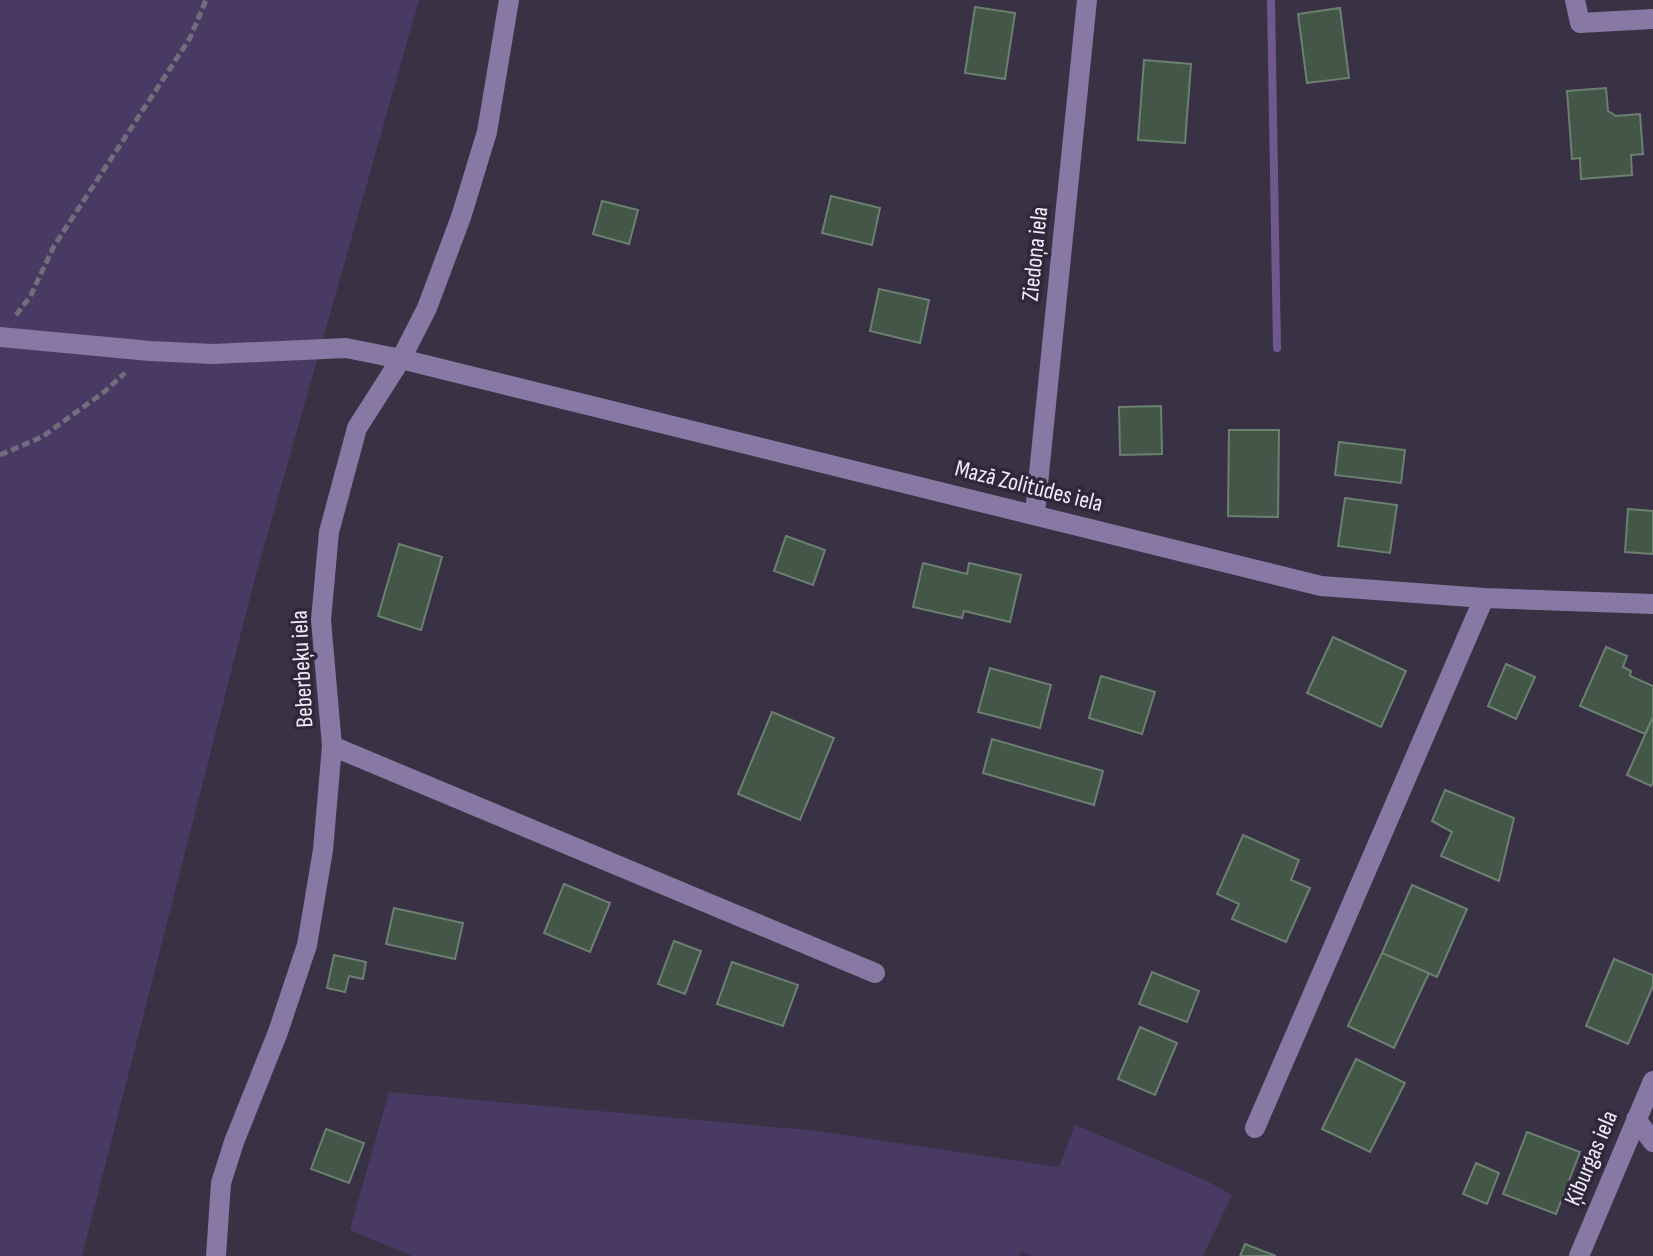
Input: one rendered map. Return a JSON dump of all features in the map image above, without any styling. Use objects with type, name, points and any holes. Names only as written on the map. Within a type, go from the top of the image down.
[{"type":"street","name":"Beberbeķu iela","points":[[216,1256],[221,1183],[307,945],[323,850],[332,746],[321,620],[329,532],[357,428],[401,359],[427,308],[461,217],[487,132],[509,0]]},
{"type":"street","name":"Ziedoņa iela","points":[[1035,513],[1087,0]]},
{"type":"street","points":[[1575,0],[1580,23],[1653,19]]},
{"type":"street","name":"Mazā Zolitūdes iela","points":[[5,330],[150,351],[213,354],[346,348],[1035,513],[1321,586],[1484,598],[1653,604]]},
{"type":"street","points":[[1255,1128],[1484,598]]},
{"type":"street","points":[[332,746],[875,973]]},
{"type":"street","name":"Ķiburgas iela","points":[[1579,1256],[1653,1081]]},
{"type":"street","points":[[1636,1119],[1653,1142]]},
{"type":"path","points":[[5,330],[30,297],[54,246],[190,38],[206,0]]},
{"type":"path","points":[[0,455],[42,437],[104,392],[150,351]]},
{"type":"shaded area","points":[[0,0],[419,0],[254,582],[82,1256],[0,1256]]},
{"type":"shaded area","points":[[389,1092],[818,1131],[1059,1167],[1075,1125],[1207,1181],[1232,1195],[1203,1256],[1032,1256],[1021,1252],[1019,1256],[412,1256],[350,1230]]},
{"type":"building","points":[[975,7],[1015,13],[1005,79],[965,73]]},
{"type":"building","points":[[1340,8],[1349,78],[1307,83],[1298,14]]},
{"type":"building","points":[[1144,60],[1191,64],[1185,143],[1138,140]]},
{"type":"building","points":[[1606,88],[1608,111],[1616,116],[1640,114],[1643,154],[1631,155],[1632,175],[1581,179],[1580,158],[1572,159],[1567,91]]},
{"type":"building","points":[[831,196],[880,208],[872,245],[822,233]]},
{"type":"building","points":[[602,201],[638,210],[629,244],[593,234]]},
{"type":"building","points":[[879,289],[929,300],[920,343],[870,331]]},
{"type":"building","points":[[1161,406],[1162,454],[1120,455],[1119,407]]},
{"type":"building","points":[[1229,430],[1279,430],[1278,517],[1228,516]]},
{"type":"building","points":[[1339,442],[1405,450],[1401,483],[1335,475]]},
{"type":"building","points":[[1345,498],[1397,505],[1390,553],[1338,546]]},
{"type":"building","points":[[1628,509],[1653,511],[1653,554],[1625,552]]},
{"type":"building","points":[[786,536],[825,550],[813,585],[774,571]]},
{"type":"building","points":[[399,544],[442,557],[421,630],[378,616]]},
{"type":"building","points":[[923,563],[967,574],[969,563],[1021,575],[1010,622],[964,611],[962,618],[913,607]]},
{"type":"building","points":[[1333,637],[1406,671],[1381,727],[1307,693]]},
{"type":"building","points":[[1606,647],[1627,656],[1623,667],[1631,671],[1630,676],[1653,686],[1653,717],[1645,734],[1580,706]]},
{"type":"building","points":[[1506,664],[1535,677],[1516,719],[1488,706]]},
{"type":"building","points":[[990,668],[1051,685],[1040,728],[978,712]]},
{"type":"building","points":[[1101,676],[1155,692],[1142,734],[1089,718]]},
{"type":"building","points":[[772,712],[834,738],[800,820],[738,794]]},
{"type":"building","points":[[1653,717],[1653,782],[1651,786],[1627,775]]},
{"type":"building","points":[[992,739],[1103,771],[1094,805],[983,773]]},
{"type":"building","points":[[1445,790],[1514,818],[1499,881],[1441,856],[1452,832],[1432,821]]},
{"type":"building","points":[[1243,835],[1299,860],[1291,880],[1310,888],[1286,942],[1232,919],[1239,904],[1217,894]]},
{"type":"building","points":[[564,884],[610,903],[590,952],[544,933]]},
{"type":"building","points":[[1412,885],[1467,909],[1437,977],[1382,953]]},
{"type":"building","points":[[394,908],[463,923],[455,959],[386,944]]},
{"type":"building","points":[[674,941],[701,951],[685,994],[658,984]]},
{"type":"building","points":[[1382,953],[1429,973],[1394,1048],[1348,1026]]},
{"type":"building","points":[[334,955],[366,962],[363,979],[349,976],[345,992],[327,988]]},
{"type":"building","points":[[1614,959],[1653,975],[1653,986],[1628,1044],[1586,1026]]},
{"type":"building","points":[[732,962],[798,985],[783,1026],[717,1004]]},
{"type":"building","points":[[1152,972],[1199,991],[1187,1022],[1139,1004]]},
{"type":"building","points":[[1140,1027],[1177,1043],[1155,1095],[1118,1079]]},
{"type":"building","points":[[1356,1059],[1405,1083],[1370,1152],[1322,1129]]},
{"type":"building","points":[[326,1129],[364,1143],[349,1183],[311,1169]]},
{"type":"building","points":[[1527,1132],[1580,1152],[1556,1214],[1503,1194]]},
{"type":"building","points":[[1476,1163],[1499,1173],[1487,1204],[1463,1194]]},
{"type":"building","points":[[1245,1244],[1276,1256],[1240,1256]]},
{"type":"waterway","points":[[1271,0],[1277,348]]}]
